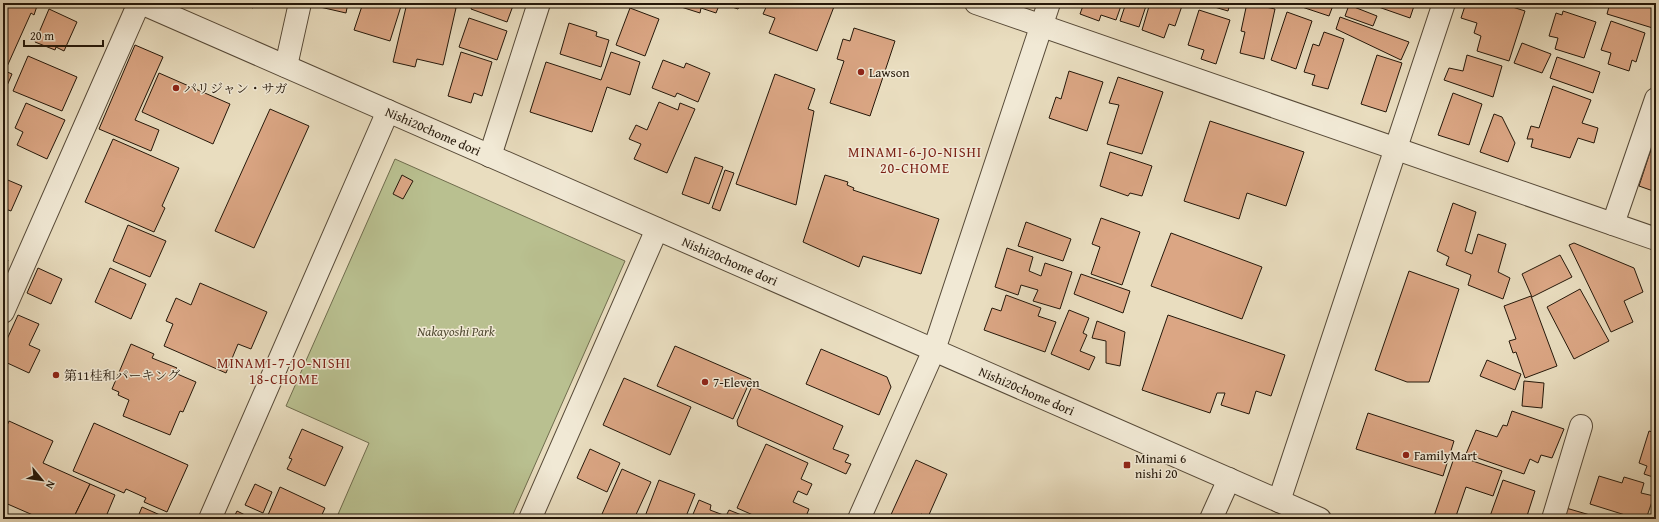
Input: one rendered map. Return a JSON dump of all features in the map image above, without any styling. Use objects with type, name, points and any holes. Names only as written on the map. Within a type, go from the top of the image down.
[{"type":"street","name":"Nishi20chome dori","points":[[140,3],[1320,519]]},
{"type":"street","points":[[3,312],[140,3]]},
{"type":"street","points":[[286,66],[300,3]]},
{"type":"street","points":[[490,156],[540,3]]},
{"type":"street","points":[[976,3],[1656,238]]},
{"type":"street","points":[[859,519],[934,350],[1049,3]]},
{"type":"street","points":[[1279,501],[1444,3]]},
{"type":"street","points":[[1613,224],[1656,99]]},
{"type":"street","points":[[210,519],[388,111]]},
{"type":"street","points":[[533,518],[657,229]]},
{"type":"street","points":[[1552,519],[1581,426]]},
{"type":"street","points":[[1211,519],[1229,479]]},
{"type":"green space","name":"Nakayoshi Park","points":[[395,159],[625,261],[511,519],[336,519],[369,443],[286,406]]},
{"type":"building","points":[[3,3],[38,3],[34,15],[31,13],[5,71],[12,74],[6,88],[3,87]]},
{"type":"building","points":[[243,3],[255,3],[253,8]]},
{"type":"building","points":[[321,3],[348,3],[346,13],[320,7]]},
{"type":"building","points":[[363,3],[402,3],[390,41],[354,30]]},
{"type":"building","points":[[407,3],[436,3],[456,8],[443,65],[417,59],[415,67],[393,62]]},
{"type":"building","points":[[473,3],[514,3],[507,22],[471,9]]},
{"type":"building","points":[[679,3],[720,3],[716,13],[701,8],[700,13],[678,6]]},
{"type":"building","points":[[720,3],[741,3],[738,9]]},
{"type":"building","points":[[768,3],[835,4],[817,51],[769,33],[775,18],[763,14]]},
{"type":"building","points":[[1084,3],[1122,3],[1116,20],[1101,15],[1099,21],[1080,14]]},
{"type":"building","points":[[1126,3],[1147,3],[1139,27],[1120,21]]},
{"type":"building","points":[[1150,3],[1183,3],[1175,26],[1169,24],[1164,38],[1142,30]]},
{"type":"building","points":[[1201,3],[1230,3],[1228,11]]},
{"type":"building","points":[[1247,3],[1262,3],[1261,6],[1275,9],[1264,59],[1240,53],[1245,32],[1241,31]]},
{"type":"building","points":[[1290,3],[1334,3],[1329,16]]},
{"type":"building","points":[[1367,3],[1412,3],[1411,5],[1414,6],[1410,18]]},
{"type":"building","points":[[1466,3],[1500,3],[1525,11],[1509,61],[1477,51],[1481,36],[1474,33],[1477,23],[1461,18]]},
{"type":"building","points":[[1610,3],[1656,3],[1652,16],[1656,17],[1656,29],[1607,14]]},
{"type":"building","points":[[1349,5],[1377,16],[1373,26],[1345,16]]},
{"type":"building","points":[[630,8],[659,19],[645,56],[616,45]]},
{"type":"building","points":[[49,9],[77,22],[64,51],[56,47],[55,50],[35,42]]},
{"type":"building","points":[[1199,10],[1230,20],[1216,64],[1201,59],[1204,50],[1188,45]]},
{"type":"building","points":[[1563,11],[1596,22],[1584,58],[1555,49],[1558,38],[1549,36],[1556,13],[1562,15]]},
{"type":"building","points":[[1287,12],[1312,21],[1296,69],[1271,60]]},
{"type":"building","points":[[1340,17],[1409,42],[1401,60],[1336,29]]},
{"type":"building","points":[[469,18],[507,31],[497,60],[459,47]]},
{"type":"building","points":[[1611,21],[1645,33],[1636,62],[1632,60],[1629,71],[1608,64],[1611,53],[1601,50]]},
{"type":"building","points":[[569,23],[597,32],[596,36],[609,40],[601,67],[560,54]]},
{"type":"building","points":[[854,28],[895,41],[870,116],[830,103],[844,61],[837,59],[843,39],[850,41]]},
{"type":"building","points":[[1324,32],[1344,39],[1328,89],[1312,85],[1315,75],[1304,72],[1313,44],[1319,46]]},
{"type":"building","points":[[1522,43],[1551,54],[1542,73],[1514,63]]},
{"type":"building","points":[[135,45],[163,57],[135,120],[159,130],[151,151],[99,129]]},
{"type":"building","points":[[461,52],[492,62],[482,96],[474,93],[471,103],[448,96]]},
{"type":"building","points":[[611,52],[640,62],[630,95],[607,87],[592,132],[530,112],[546,62],[601,80]]},
{"type":"building","points":[[1377,55],[1402,63],[1386,112],[1361,104]]},
{"type":"building","points":[[1467,55],[1502,66],[1493,97],[1444,80],[1449,68],[1463,71]]},
{"type":"building","points":[[28,56],[77,77],[62,111],[13,91]]},
{"type":"building","points":[[1557,57],[1600,72],[1593,93],[1550,78]]},
{"type":"building","points":[[663,60],[684,68],[686,63],[710,73],[698,102],[677,93],[675,97],[652,88]]},
{"type":"building","points":[[1069,71],[1103,82],[1087,131],[1049,118],[1056,97],[1061,99]]},
{"type":"building","points":[[159,73],[230,104],[213,144],[142,112]]},
{"type":"building","points":[[775,74],[815,89],[808,109],[814,111],[796,205],[736,184]]},
{"type":"building","points":[[1118,77],[1163,92],[1142,154],[1107,144],[1119,105],[1109,103]]},
{"type":"building","points":[[1553,86],[1591,100],[1582,123],[1598,128],[1594,143],[1578,138],[1570,158],[1531,147],[1533,139],[1527,139],[1531,126],[1539,128]]},
{"type":"building","points":[[1453,93],[1482,104],[1469,145],[1438,135]]},
{"type":"building","points":[[659,102],[678,110],[680,103],[695,109],[667,173],[634,159],[641,144],[629,139],[636,125],[647,130]]},
{"type":"building","points":[[26,103],[65,120],[47,159],[17,145],[23,132],[15,128]]},
{"type":"building","points":[[270,109],[309,126],[254,248],[215,231]]},
{"type":"building","points":[[1494,114],[1502,117],[1515,143],[1508,162],[1480,152]]},
{"type":"building","points":[[1210,121],[1304,152],[1286,206],[1247,193],[1239,219],[1184,201]]},
{"type":"building","points":[[1656,134],[1656,192],[1639,186]]},
{"type":"building","points":[[113,139],[179,168],[162,206],[165,208],[154,232],[85,202]]},
{"type":"building","points":[[1110,152],[1152,166],[1142,196],[1130,193],[1128,196],[1100,186]]},
{"type":"building","points":[[695,157],[723,167],[709,204],[682,194]]},
{"type":"building","points":[[725,170],[734,173],[720,211],[712,208]]},
{"type":"building","points":[[402,175],[413,181],[403,199],[393,194]]},
{"type":"building","points":[[825,175],[848,182],[847,185],[854,188],[853,190],[939,219],[921,274],[863,256],[859,267],[803,242]]},
{"type":"building","points":[[3,178],[22,186],[11,211],[3,208]]},
{"type":"building","points":[[1453,203],[1476,212],[1465,251],[1472,254],[1478,234],[1506,244],[1498,272],[1510,278],[1503,299],[1468,285],[1471,275],[1446,265],[1449,257],[1437,251]]},
{"type":"building","points":[[1101,218],[1140,232],[1122,285],[1091,274],[1100,247],[1092,244]]},
{"type":"building","points":[[1026,222],[1071,239],[1063,261],[1018,246]]},
{"type":"building","points":[[128,225],[166,241],[150,277],[113,261]]},
{"type":"building","points":[[1171,233],[1262,267],[1242,319],[1151,286]]},
{"type":"building","points":[[1574,243],[1634,268],[1643,292],[1624,301],[1633,322],[1611,332],[1569,245]]},
{"type":"building","points":[[1007,248],[1033,257],[1029,271],[1041,276],[1045,263],[1072,272],[1060,309],[1033,301],[1038,290],[1021,285],[1018,295],[995,287]]},
{"type":"building","points":[[1560,255],[1572,277],[1532,297],[1522,274]]},
{"type":"building","points":[[3,258],[8,260],[3,272]]},
{"type":"building","points":[[38,268],[62,279],[51,304],[27,293]]},
{"type":"building","points":[[110,268],[146,284],[131,319],[95,302]]},
{"type":"building","points":[[1409,271],[1459,289],[1429,382],[1407,382],[1375,370]]},
{"type":"building","points":[[1081,274],[1130,291],[1123,313],[1074,294]]},
{"type":"building","points":[[200,283],[267,312],[251,349],[238,344],[226,373],[164,346],[173,324],[166,321],[176,298],[191,305]]},
{"type":"building","points":[[1580,289],[1609,341],[1574,359],[1547,307]]},
{"type":"building","points":[[1006,295],[1041,308],[1038,316],[1056,322],[1045,352],[984,330],[992,308],[1001,311]]},
{"type":"building","points":[[1531,296],[1557,366],[1525,378],[1516,352],[1513,353],[1509,341],[1516,339],[1504,306]]},
{"type":"building","points":[[1069,310],[1089,318],[1083,333],[1087,335],[1080,351],[1095,357],[1089,370],[1051,354]]},
{"type":"building","points":[[18,315],[39,324],[29,345],[40,350],[29,373],[3,361],[3,348]]},
{"type":"building","points":[[1168,315],[1285,355],[1271,396],[1256,391],[1249,414],[1221,405],[1225,393],[1217,393],[1210,413],[1142,390]]},
{"type":"building","points":[[1097,321],[1125,332],[1120,366],[1106,363],[1106,341],[1092,338]]},
{"type":"building","points":[[131,344],[154,354],[152,358],[177,368],[175,373],[196,382],[183,412],[180,411],[170,435],[123,416],[129,400],[118,395],[119,392],[112,389]]},
{"type":"building","points":[[675,346],[751,379],[733,419],[657,386]]},
{"type":"building","points":[[821,349],[887,377],[891,387],[879,415],[806,384]]},
{"type":"building","points":[[1487,360],[1521,374],[1515,390],[1480,376]]},
{"type":"building","points":[[624,378],[691,407],[670,455],[603,425]]},
{"type":"building","points":[[1524,381],[1544,383],[1542,408],[1522,406]]},
{"type":"building","points":[[752,386],[843,426],[833,449],[849,455],[845,462],[851,464],[846,474],[738,426],[737,421]]},
{"type":"building","points":[[1512,411],[1564,429],[1552,458],[1541,455],[1538,463],[1530,459],[1524,474],[1466,454],[1476,430],[1497,437],[1503,425],[1507,426]]},
{"type":"building","points":[[1368,413],[1454,441],[1443,476],[1356,449]]},
{"type":"building","points":[[9,421],[53,441],[43,463],[90,484],[73,519],[42,519],[3,502],[3,435]]},
{"type":"building","points":[[94,423],[188,465],[167,512],[144,502],[146,498],[126,489],[124,493],[73,471]]},
{"type":"building","points":[[302,429],[343,447],[325,486],[287,469],[292,459],[289,458]]},
{"type":"building","points":[[1649,431],[1656,433],[1656,478],[1644,474],[1647,466],[1639,463]]},
{"type":"building","points":[[766,444],[808,463],[801,479],[812,484],[807,495],[798,491],[793,502],[809,509],[805,519],[762,519],[737,508]]},
{"type":"building","points":[[590,449],[620,463],[607,492],[577,478]]},
{"type":"building","points":[[1455,455],[1502,471],[1493,496],[1466,487],[1455,519],[1433,519]]},
{"type":"building","points":[[916,460],[947,474],[928,517],[921,514],[918,519],[889,519]]},
{"type":"building","points":[[622,469],[651,482],[634,519],[613,519],[602,514]]},
{"type":"building","points":[[1599,476],[1622,483],[1624,477],[1644,483],[1641,493],[1654,496],[1646,519],[1638,519],[1590,504]]},
{"type":"building","points":[[659,480],[695,494],[685,519],[644,519]]},
{"type":"building","points":[[1503,480],[1535,491],[1526,519],[1489,519]]},
{"type":"building","points":[[90,484],[115,495],[105,519],[73,519]]},
{"type":"building","points":[[255,484],[272,492],[263,513],[245,505]]},
{"type":"building","points":[[280,487],[325,508],[320,519],[277,519],[268,515]]},
{"type":"building","points":[[699,500],[711,505],[710,510],[726,516],[729,510],[744,516],[742,519],[691,519]]},
{"type":"building","points":[[142,507],[169,519],[137,519]]},
{"type":"building","points":[[1566,508],[1590,515],[1589,519],[1563,519]]},
{"type":"building","points":[[237,511],[253,519],[233,519]]},
{"type":"place","name":"Lawson","points":[[861,72]]},
{"type":"place","name":"パリジャン・サガ","points":[[176,88]]},
{"type":"place","name":"第11桂和パーキング","points":[[56,375]]},
{"type":"place","name":"7-Eleven","points":[[705,382]]},
{"type":"place","name":"FamilyMart","points":[[1406,455]]},
{"type":"place","name":"Minami 6 nishi 20","points":[[1127,465]]},
{"type":"district","name":"MINAMI-6-JO-NISHI 20-CHOME","points":[[915,160]]},
{"type":"district","name":"MINAMI-7-JO-NISHI 18-CHOME","points":[[284,372]]}]
